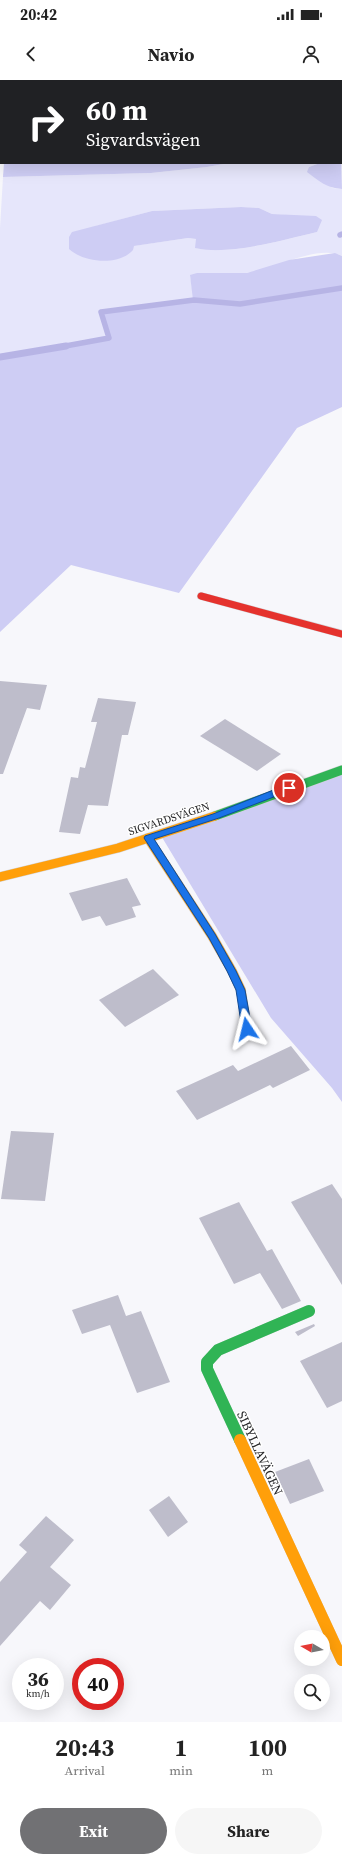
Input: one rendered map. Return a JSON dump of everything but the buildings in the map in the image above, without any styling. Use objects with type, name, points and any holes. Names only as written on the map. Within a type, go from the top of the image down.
[{"type":"street","points":[[201,596],[342,634]]},
{"type":"street","name":"SIGVARDSVÄGEN","points":[[0,877],[117,848],[216,816],[289,788],[342,770]]},
{"type":"street","points":[[148,838],[212,936],[232,971],[241,990],[247,1029]]},
{"type":"street","name":"SIBYLLAVÄGEN","points":[[310,1311],[218,1350],[207,1362],[207,1369],[342,1660]]},
{"type":"shaded area","points":[[4,164],[224,164],[151,173],[3,177]]},
{"type":"shaded area","points":[[224,164],[317,164],[309,167],[332,188],[342,189],[342,256],[332,253],[321,253],[308,255],[246,273],[225,275],[190,275],[194,300],[102,312],[109,338],[0,357],[0,228],[3,177],[151,173]],"holes":[[[241,207],[259,208],[272,214],[286,215],[317,232],[240,249],[209,250],[196,248],[196,239],[188,238],[133,246],[96,226],[152,211]]]},
{"type":"shaded area","points":[[317,164],[341,164],[342,189],[327,186],[319,181],[307,172],[309,167]]},
{"type":"shaded area","points":[[241,207],[259,208],[272,214],[316,216],[322,220],[317,232],[240,249],[209,250],[195,248],[196,239],[188,238],[134,246],[133,250],[119,259],[101,261],[92,260],[75,254],[69,249],[69,237],[72,232],[152,211]]},
{"type":"shaded area","points":[[335,253],[342,256],[342,407],[297,428],[179,593],[71,565],[0,632],[0,357],[109,338],[101,312],[193,300],[190,275],[197,273],[247,273],[289,260]]},
{"type":"shaded area","points":[[342,770],[342,1102],[332,1088],[271,1018],[160,834]]},
{"type":"waterway","points":[[60,347],[109,338],[101,312],[194,300],[240,304],[342,288]]},
{"type":"waterway","points":[[60,347],[66,346]]},
{"type":"waterway","points":[[0,357],[60,347]]},
{"type":"traffic: fast","points":[[215,816],[342,770]]},
{"type":"traffic: fast","points":[[240,1440],[207,1369],[207,1362],[218,1350],[309,1311]]},
{"type":"traffic: slow","points":[[0,877],[118,848],[215,816]]},
{"type":"traffic: slow","points":[[148,838],[212,936],[232,971],[241,990],[247,1029]]},
{"type":"traffic: slow","points":[[240,1440],[342,1660]]},
{"type":"traffic: jam","points":[[201,596],[342,634]]},
{"type":"route","points":[[247,1029],[241,990],[232,971],[212,936],[148,838],[216,816],[289,788]]}]
